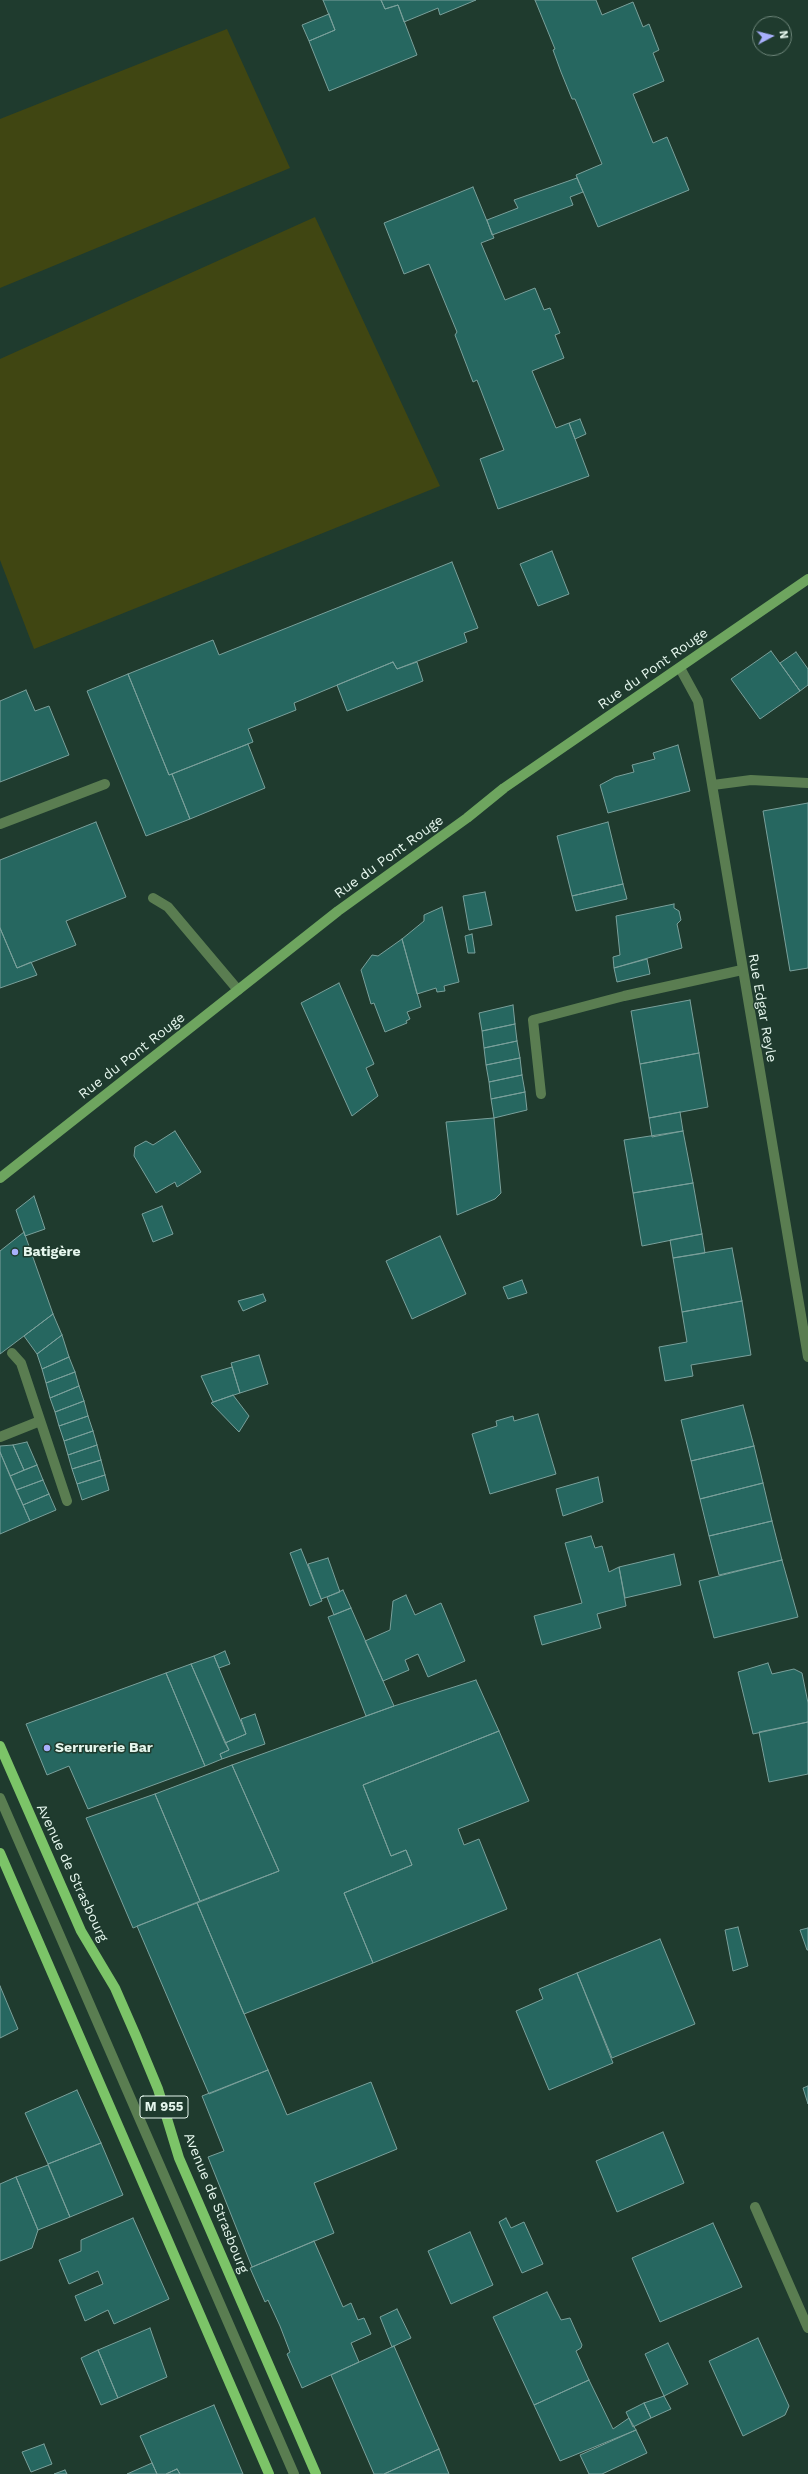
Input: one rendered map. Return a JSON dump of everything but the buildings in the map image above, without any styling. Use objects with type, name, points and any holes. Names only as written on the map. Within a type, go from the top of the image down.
[{"type":"main road","name":"Rue du Pont Rouge","points":[[0,1178],[338,911],[467,818],[504,788],[808,579]]},
{"type":"main road","name":"Avenue de Strasbourg","points":[[0,1746],[81,1931],[115,1988],[136,2036],[158,2089],[179,2158],[316,2474]]},
{"type":"main road","points":[[0,1853],[269,2474]]},
{"type":"street","name":"Rue Edgar Reyle","points":[[680,668],[698,701],[808,1357]]},
{"type":"street","points":[[713,785],[752,780],[808,783]]},
{"type":"street","points":[[0,824],[106,784]]},
{"type":"street","points":[[153,898],[168,907],[214,958],[238,990]]},
{"type":"street","points":[[541,1094],[533,1020],[624,996],[742,970]]},
{"type":"street","points":[[12,1353],[21,1363],[67,1501]]},
{"type":"street","points":[[0,1437],[40,1421]]},
{"type":"street","name":"M 955","points":[[0,1798],[294,2474]]},
{"type":"street","points":[[755,2207],[808,2328]]},
{"type":"green space","points":[[227,29],[290,168],[0,288],[0,119]]},
{"type":"green space","points":[[315,217],[440,486],[34,649],[0,560],[0,359]]},
{"type":"place","name":"Batigère","points":[[15,1252]]},
{"type":"place","name":"Serrurerie Bar","points":[[47,1748]]}]
